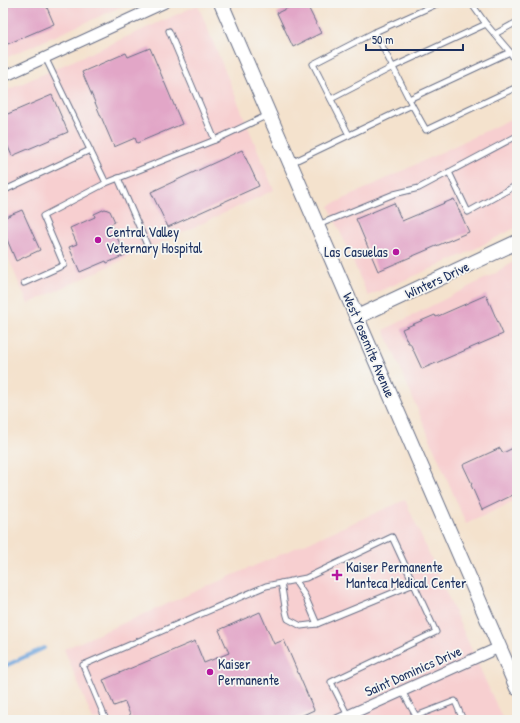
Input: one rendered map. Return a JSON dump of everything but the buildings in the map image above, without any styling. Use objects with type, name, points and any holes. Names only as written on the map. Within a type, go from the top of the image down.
[{"type":"main road","name":"West Yosemite Avenue","points":[[221,3],[517,688]]},
{"type":"main road","name":"Winters Drive","points":[[357,318],[517,242]]},
{"type":"street","points":[[3,76],[164,3]]},
{"type":"street","name":"Saint Dominics Drive","points":[[338,720],[500,647]]},
{"type":"lane","points":[[350,135],[313,64],[375,32],[440,3]]},
{"type":"lane","points":[[471,3],[486,24],[510,52],[517,64]]},
{"type":"lane","points":[[495,34],[517,22]]},
{"type":"lane","points":[[331,99],[393,67],[486,24]]},
{"type":"lane","points":[[168,31],[215,140]]},
{"type":"lane","points":[[375,32],[426,130],[517,87]]},
{"type":"lane","points":[[409,99],[510,52]]},
{"type":"lane","points":[[45,57],[106,183]]},
{"type":"lane","points":[[290,163],[412,105]]},
{"type":"lane","points":[[24,283],[64,265],[43,216],[106,183],[215,140],[270,114]]},
{"type":"lane","points":[[318,225],[394,194],[419,188],[515,137],[517,140]]},
{"type":"lane","points":[[3,191],[90,150]]},
{"type":"lane","points":[[449,172],[468,212],[517,185]]},
{"type":"lane","points":[[118,178],[147,245]]},
{"type":"lane","points":[[106,720],[83,665],[266,586],[306,578],[392,537],[436,632],[331,682],[348,716]]},
{"type":"lane","points":[[295,581],[305,596],[317,624]]},
{"type":"lane","points":[[280,583],[285,598],[285,609],[288,620],[301,626],[317,624],[414,584]]},
{"type":"lane","points":[[402,691],[416,716],[455,700],[463,720]]},
{"type":"shaded area","points":[[3,3],[130,3],[3,59]]},
{"type":"shaded area","points":[[198,5],[274,190],[28,304],[3,246],[3,92]]},
{"type":"shaded area","points":[[517,116],[517,227],[465,254],[368,296],[329,206]]},
{"type":"shaded area","points":[[517,260],[517,500],[466,524],[384,330],[498,272]]},
{"type":"shaded area","name":"Kaiser Permanente Manteca Medical Center","points":[[405,500],[503,720],[93,720],[64,649]]},
{"type":"waterway","points":[[3,667],[44,648]]},
{"type":"place","name":"Central Valley Veternary Hospital","points":[[98,240]]},
{"type":"place","name":"Las Casuelas","points":[[396,252]]},
{"type":"place","name":"Kaiser Permanente Manteca Medical Center","points":[[337,575]]},
{"type":"place","name":"Kaiser Permanente","points":[[210,672]]}]
